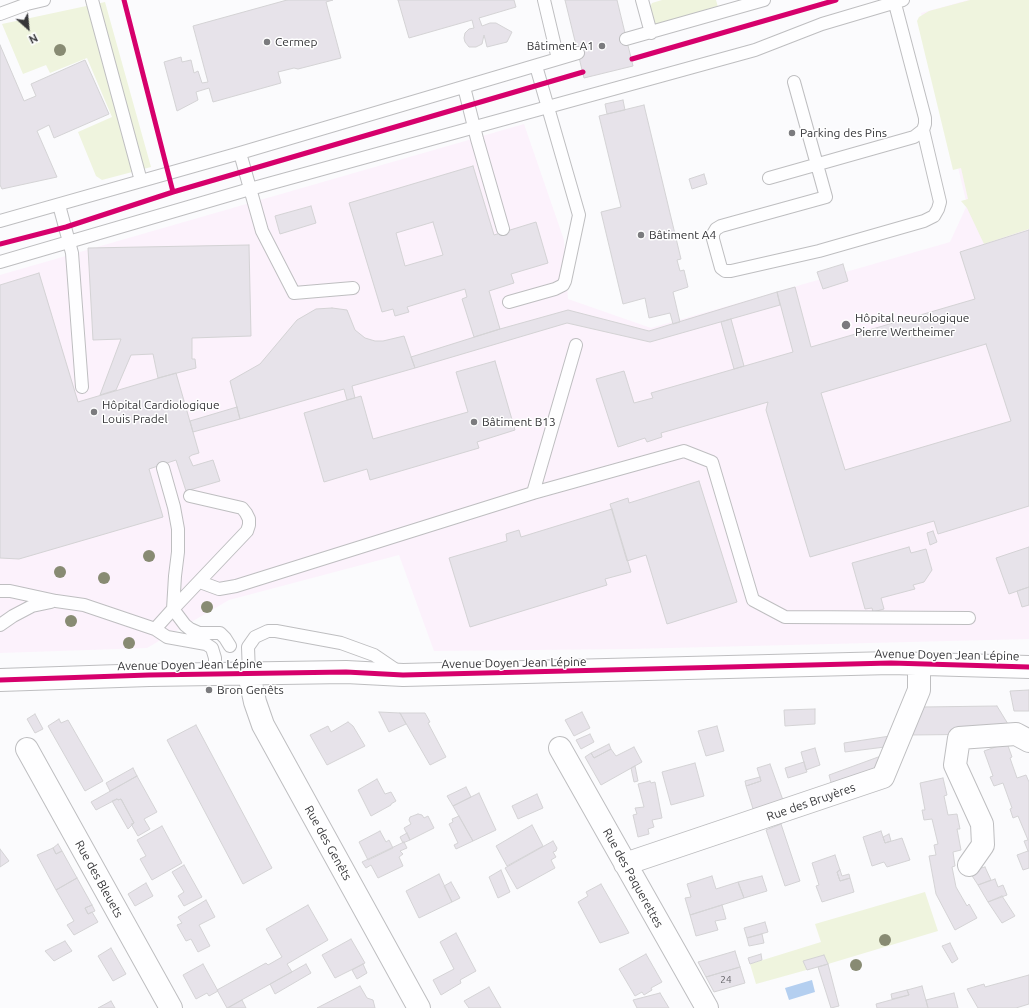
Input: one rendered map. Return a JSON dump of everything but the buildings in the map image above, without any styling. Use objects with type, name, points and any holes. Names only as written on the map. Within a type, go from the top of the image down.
[{"type":"street","name":"Avenue Doyen Jean Lépine","points":[[0,680],[346,672],[403,675],[891,663],[1029,667]]},
{"type":"street","name":"Rue des Bruyères","points":[[625,864],[883,777],[919,690],[919,665]]},
{"type":"street","name":"Rue des Genêts","points":[[249,674],[255,702],[263,725],[419,1008]]},
{"type":"street","points":[[969,865],[983,845],[982,824],[955,765],[959,738],[1016,734],[1029,741]]},
{"type":"street","name":"Rue des Paquerettes","points":[[560,748],[707,1008]]},
{"type":"street","name":"Rue des Bleuets","points":[[27,749],[171,1008]]},
{"type":"lane","points":[[0,14],[27,4],[44,0]]},
{"type":"lane","points":[[92,0],[141,181]]},
{"type":"lane","points":[[544,0],[558,59]]},
{"type":"lane","points":[[642,0],[651,33]]},
{"type":"lane","points":[[626,39],[764,0]]},
{"type":"lane","points":[[0,262],[250,189],[755,50],[822,24],[897,1],[925,118],[923,130],[940,202],[934,216],[924,221],[792,258],[731,271],[725,271],[720,268],[713,239],[713,234],[716,229],[722,226],[826,197],[794,82]]},
{"type":"lane","points":[[0,221],[240,153],[578,53]]},
{"type":"lane","points":[[509,302],[555,290],[563,285],[566,281],[579,215],[536,66]]},
{"type":"lane","points":[[464,87],[503,230]]},
{"type":"lane","points":[[770,178],[914,137],[923,130]]},
{"type":"lane","points":[[240,153],[262,231],[294,293],[353,288]]},
{"type":"lane","points":[[59,205],[72,253],[82,387]]},
{"type":"lane","points":[[533,493],[576,345]]},
{"type":"lane","points":[[200,582],[219,589],[236,586],[533,493],[684,450],[712,462],[753,600],[785,617],[969,618]]},
{"type":"lane","points":[[163,468],[178,529],[178,552],[173,609],[185,625],[190,629],[199,633],[220,633],[230,646]]},
{"type":"lane","points":[[155,629],[247,531],[249,525],[249,519],[242,508],[190,496]]},
{"type":"lane","points":[[0,591],[10,591],[56,601],[84,604],[155,629],[167,637],[206,644],[212,648],[215,658],[215,675]]},
{"type":"lane","points":[[0,625],[32,606],[56,601]]},
{"type":"lane","points":[[249,674],[248,647],[255,636],[268,631],[276,631],[341,644],[374,655],[403,675]]},
{"type":"shaded area","points":[[968,0],[1029,0],[1029,639],[630,649],[434,651],[399,555],[229,600],[147,648],[0,653],[0,275],[524,124],[564,240],[568,299],[651,328],[950,242],[967,205],[921,13]]},
{"type":"green space","points":[[662,0],[716,0],[718,7],[658,25],[654,23],[649,9],[652,3]]},
{"type":"green space","points":[[970,0],[1029,0],[1029,229],[984,244],[967,208],[961,201],[968,199],[961,168],[953,170],[917,21],[919,17],[929,11]]},
{"type":"green space","points":[[105,2],[151,167],[102,180],[96,176],[78,132],[112,117],[87,58],[50,73],[46,65],[23,74],[2,24]]},
{"type":"green space","points":[[925,892],[938,931],[756,984],[750,964],[821,942],[815,924]]},
{"type":"water","points":[[812,980],[815,992],[789,1000],[785,988]]},
{"type":"cycle path","points":[[124,0],[173,192]]},
{"type":"cycle path","points":[[632,59],[836,0]]},
{"type":"cycle path","points":[[0,244],[66,227],[173,192],[583,72]]},
{"type":"cycle path","points":[[0,680],[149,675],[346,672],[403,675],[891,663],[1029,667]]},
{"type":"place","name":"Cermep","points":[[267,42]]},
{"type":"place","name":"Bâtiment A1","points":[[602,46]]},
{"type":"place","name":"Parking des Pins","points":[[792,133]]},
{"type":"place","name":"Bâtiment A4","points":[[641,235]]},
{"type":"place","name":"Hôpital neurologique Pierre Wertheimer","points":[[846,325]]},
{"type":"place","name":"Hôpital Cardiologique Louis Pradel","points":[[94,412]]},
{"type":"place","name":"Bâtiment B13","points":[[474,422]]},
{"type":"place","name":"Bron Genêts","points":[[209,690]]}]
